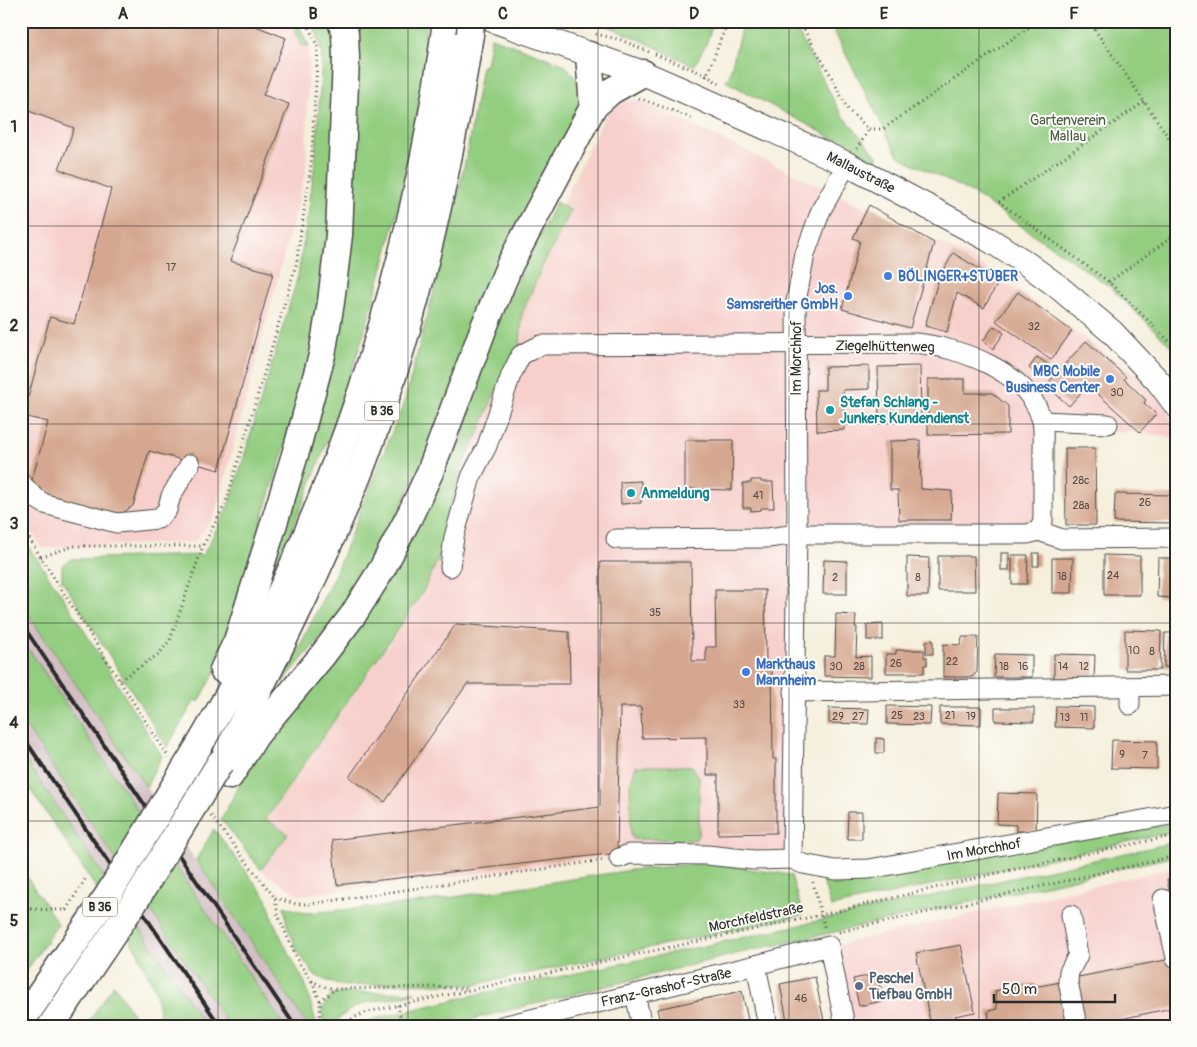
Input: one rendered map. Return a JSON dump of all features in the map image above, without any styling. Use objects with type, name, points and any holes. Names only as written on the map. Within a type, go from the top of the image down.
[{"type":"highway","name":"B 36","points":[[21,1022],[108,895],[199,733],[246,662],[280,595],[318,507],[352,417],[387,307],[412,214],[446,24]]},
{"type":"highway","points":[[199,733],[237,641],[297,448],[322,355],[339,235],[346,90],[346,26]]},
{"type":"highway","name":"B 36","points":[[225,769],[338,524],[373,436],[400,354],[423,271],[449,159],[471,28]]},
{"type":"highway","points":[[589,55],[593,107]]},
{"type":"highway","points":[[200,810],[220,786],[225,769],[322,656],[352,615],[391,552],[430,472],[484,327],[510,264],[593,107],[610,91],[643,73]]},
{"type":"highway","name":"B 36","points":[[51,1026],[128,910],[200,810]]},
{"type":"main road","name":"Mallaustraße","points":[[495,21],[643,73],[852,157],[988,239],[1056,285],[1112,332],[1158,381],[1176,405]]},
{"type":"street","name":"Im Morchhof","points":[[792,860],[797,534],[796,302],[805,254],[821,210],[852,157]]},
{"type":"street","name":"Ziegelhüttenweg","points":[[450,567],[454,537],[471,478],[488,446],[511,375],[521,355],[540,345],[915,343],[952,350],[988,364],[1012,379],[1033,402],[1042,421],[1043,521],[1039,531]]},
{"type":"street","points":[[1042,421],[1108,424]]},
{"type":"street","points":[[21,483],[31,494],[45,504],[117,523],[138,522],[158,519],[167,510],[171,496],[190,464]]},
{"type":"street","points":[[616,538],[768,538],[797,534],[1027,534],[1039,531],[1062,539],[1176,538]]},
{"type":"street","points":[[794,692],[1130,696],[1176,686]]},
{"type":"street","name":"Im Morchhof","points":[[619,858],[629,854],[707,855],[754,860],[792,860],[835,870],[869,869],[1176,814]]},
{"type":"street","points":[[1163,899],[1176,958]]},
{"type":"street","points":[[1071,916],[1078,955],[1069,972],[1068,981],[1077,1026]]},
{"type":"street","points":[[834,939],[845,1026]]},
{"type":"street","name":"Franz-Grashof-Straße","points":[[512,1025],[756,965],[834,939]]},
{"type":"street","points":[[756,965],[774,1025]]},
{"type":"street","points":[[635,994],[642,1026]]},
{"type":"path","points":[[120,680],[159,654],[170,640],[203,546],[226,502],[296,265],[311,165],[318,48],[306,21]]},
{"type":"path","points":[[706,76],[728,21]]},
{"type":"path","points":[[799,21],[830,74],[848,110],[869,130],[883,129],[1038,21]]},
{"type":"path","points":[[1089,21],[1176,148]]},
{"type":"path","points":[[1144,102],[999,202],[1109,282],[1176,348]]},
{"type":"path","points":[[852,157],[869,130]]},
{"type":"path","points":[[1109,282],[1176,234]]},
{"type":"path","points":[[21,526],[120,680],[174,777]]},
{"type":"path","points":[[42,557],[74,546],[203,546]]},
{"type":"path","points":[[200,810],[275,898],[278,915],[286,936],[299,964],[312,981],[320,1001],[320,1026]]},
{"type":"path","name":"Morchfeldstraße","points":[[344,1026],[353,1018],[367,1012],[821,915],[993,874],[1176,835]]},
{"type":"path","points":[[834,939],[1176,856]]},
{"type":"path","points":[[275,898],[296,904],[311,904],[619,858]]},
{"type":"path","points":[[21,909],[66,910],[86,878]]},
{"type":"path","points":[[813,880],[823,921]]},
{"type":"path","points":[[312,981],[335,989],[436,987],[471,990]]},
{"type":"path","points":[[320,1001],[335,989]]},
{"type":"path","points":[[398,1005],[402,1026]]},
{"type":"shaded area","points":[[21,21],[297,21],[309,47],[306,171],[215,516],[194,542],[42,548],[21,517]]},
{"type":"shaded area","points":[[639,100],[973,259],[1153,387],[1176,428],[1176,438],[1140,432],[1053,432],[1054,538],[814,542],[807,547],[803,554],[802,852],[710,849],[618,856],[299,895],[262,871],[289,834],[267,819],[423,595],[438,560],[461,470],[477,439],[529,270],[612,102]]},
{"type":"shaded area","points":[[21,604],[308,1026],[284,1026],[21,638]]},
{"type":"shaded area","points":[[21,719],[229,1026],[206,1026],[21,754]]},
{"type":"shaded area","points":[[1176,867],[1176,1026],[854,1026],[837,945]]},
{"type":"green space","points":[[290,21],[297,21],[309,47],[301,45]]},
{"type":"green space","points":[[310,21],[330,21],[337,61],[335,181],[318,339],[215,672],[199,702],[195,700],[167,747],[62,580],[62,566],[71,559],[203,555],[223,517],[232,497],[298,276],[316,155],[322,55],[317,34]]},
{"type":"green space","points":[[361,21],[427,21],[424,43],[428,44],[412,145],[385,259],[352,372],[311,482],[265,589],[318,401],[358,32]]},
{"type":"green space","points":[[596,21],[714,21],[706,44],[694,66]]},
{"type":"green space","points":[[743,21],[792,21],[840,112],[877,156],[876,161],[725,81],[729,77]]},
{"type":"green space","name":"Gartenverein Mallau","points":[[829,21],[1168,21],[1176,32],[1176,351],[1109,286],[974,194],[898,156]]},
{"type":"green space","points":[[491,37],[563,64],[573,74],[583,91],[579,114],[430,448],[359,591],[282,683],[335,574],[405,400],[448,238],[467,153],[482,66],[486,65]]},
{"type":"green space","points":[[556,202],[571,211],[542,267],[522,314],[520,345],[504,371],[476,439],[460,470],[438,559],[422,594],[266,819],[288,834],[261,870],[221,819],[257,753],[332,659]]},
{"type":"green space","points":[[21,536],[67,603],[162,756],[146,787],[21,604]]},
{"type":"green space","points":[[21,638],[284,1026],[229,1026],[45,755],[21,719]]},
{"type":"green space","points":[[21,754],[206,1026],[162,1026],[155,990],[137,951],[21,776]]},
{"type":"green space","points":[[636,766],[692,766],[699,777],[699,835],[695,840],[633,839],[631,834],[630,784]]},
{"type":"green space","points":[[1176,823],[1176,831],[831,907],[822,878],[837,879]]},
{"type":"green space","points":[[214,829],[267,899],[273,920],[305,983],[317,1026],[308,1026],[196,860]]},
{"type":"green space","points":[[1176,842],[1176,856],[740,953],[445,1026],[355,1026],[370,1020],[474,995]]},
{"type":"green space","points":[[709,863],[791,875],[803,915],[473,985],[408,983],[344,986],[314,975],[298,952],[287,925],[284,906],[306,913],[402,905],[631,870]]},
{"type":"green space","points":[[21,868],[58,924],[21,979]]},
{"type":"green space","points":[[114,984],[140,1026],[86,1026]]},
{"type":"green space","points":[[415,992],[401,997],[364,1003],[346,1012],[331,1026],[324,1026],[322,1009],[332,995],[342,993]]},
{"type":"building","points":[[25,21],[243,21],[286,38],[263,95],[289,104],[230,261],[273,273],[219,470],[149,451],[133,506],[116,517],[42,497],[32,480],[48,422],[23,416],[50,317],[74,324],[111,189],[59,169],[74,128],[21,108],[21,63],[27,47],[21,45],[21,31]]},
{"type":"building","name":"BÖLINGER+STÜBER","points":[[869,205],[934,243],[910,328],[842,309],[860,241],[853,238]]},
{"type":"building","points":[[953,253],[999,281],[984,308],[957,293],[947,332],[925,326],[938,281]]},
{"type":"building","points":[[1018,292],[1072,331],[1051,360],[996,321]]},
{"type":"building","points":[[994,326],[1004,333],[993,349],[983,341]]},
{"type":"building","points":[[1086,341],[1126,377],[1124,379],[1146,400],[1144,403],[1156,414],[1140,432],[1088,385],[1069,406],[1046,385]]},
{"type":"building","points":[[1037,357],[1049,365],[1040,377],[1029,368]]},
{"type":"building","name":"Stefan Schlang - Junkers Kundendienst","points":[[869,366],[869,389],[843,390],[844,430],[817,431],[816,390],[825,390],[825,367]]},
{"type":"building","points":[[920,366],[921,416],[879,417],[878,367]]},
{"type":"building","points":[[928,379],[965,379],[965,393],[992,393],[1008,406],[1008,434],[928,435]]},
{"type":"building","points":[[685,440],[733,440],[732,490],[685,489]]},
{"type":"building","points":[[920,440],[921,489],[952,491],[951,520],[899,520],[898,490],[890,490],[890,441]]},
{"type":"building","points":[[1065,448],[1095,448],[1096,525],[1066,525]]},
{"type":"building","points":[[751,480],[773,482],[774,508],[761,508],[761,510],[751,511],[751,508],[743,508],[743,483],[751,483]]},
{"type":"building","name":"Anmeldung","points":[[641,481],[641,503],[621,504],[620,482]]},
{"type":"building","points":[[1115,494],[1176,495],[1176,523],[1114,522]]},
{"type":"building","points":[[1001,553],[1009,553],[1009,570],[1001,570]]},
{"type":"building","points":[[1033,553],[1039,553],[1039,566],[1033,566]]},
{"type":"building","points":[[1012,555],[1028,555],[1027,584],[1012,584]]},
{"type":"building","points":[[1104,555],[1140,556],[1140,595],[1104,595]]},
{"type":"building","points":[[938,556],[974,556],[975,591],[938,591]]},
{"type":"building","points":[[907,557],[929,558],[928,596],[907,596]]},
{"type":"building","points":[[1052,558],[1073,558],[1072,593],[1052,593]]},
{"type":"building","points":[[1158,558],[1176,558],[1176,598],[1157,597]]},
{"type":"building","points":[[824,560],[847,561],[847,594],[823,594]]},
{"type":"building","points":[[600,562],[691,562],[692,661],[706,661],[706,647],[716,647],[715,590],[765,590],[766,661],[772,661],[773,759],[776,759],[776,833],[718,834],[718,775],[707,775],[707,737],[642,738],[641,707],[620,707],[617,853],[337,885],[332,840],[600,807]]},
{"type":"building","points":[[836,614],[856,615],[856,657],[871,656],[871,677],[824,676],[824,656],[835,656]]},
{"type":"building","points":[[456,624],[569,632],[570,684],[467,684],[385,802],[349,777]]},
{"type":"building","points":[[883,624],[883,640],[867,640],[867,625]]},
{"type":"building","points":[[1125,630],[1161,631],[1160,670],[1125,670]]},
{"type":"building","points":[[1165,633],[1176,633],[1176,668],[1164,667]]},
{"type":"building","points":[[962,637],[978,637],[977,672],[972,677],[943,677],[943,644],[961,645]]},
{"type":"building","points":[[933,640],[933,654],[926,654],[926,641]]},
{"type":"building","points":[[896,650],[924,650],[924,657],[927,657],[927,665],[924,665],[924,673],[886,673],[886,654],[896,654]]},
{"type":"building","points":[[995,654],[1032,655],[1032,677],[994,677]]},
{"type":"building","points":[[1054,654],[1095,655],[1094,678],[1054,678]]},
{"type":"building","points":[[887,706],[931,707],[930,725],[887,724]]},
{"type":"building","points":[[1056,706],[1094,707],[1094,728],[1055,727]]},
{"type":"building","points":[[940,707],[981,707],[981,725],[940,724]]},
{"type":"building","points":[[829,708],[869,709],[868,724],[829,723]]},
{"type":"building","points":[[995,708],[1034,708],[1034,722],[995,721]]},
{"type":"building","points":[[876,738],[884,739],[884,753],[876,753]]},
{"type":"building","points":[[1112,740],[1157,741],[1157,769],[1111,768]]},
{"type":"building","points":[[1171,740],[1176,740],[1176,767],[1170,767]]},
{"type":"building","points":[[998,793],[1037,794],[1036,831],[1016,831],[1016,825],[997,824]]},
{"type":"building","points":[[848,812],[862,812],[862,839],[847,839]]},
{"type":"building","points":[[1176,878],[1176,920],[1175,921],[1167,879]]},
{"type":"building","points":[[961,945],[975,1012],[955,1016],[957,1026],[931,1026],[916,953]]},
{"type":"building","points":[[1171,959],[1176,988],[1176,1007],[1107,1022],[1108,1026],[1083,1026],[1073,978]]},
{"type":"building","points":[[877,974],[883,1001],[859,1006],[853,979]]},
{"type":"building","points":[[815,977],[825,1026],[788,1026],[780,984]]},
{"type":"building","points":[[1061,982],[1069,1019],[1037,1026],[990,1026],[988,1011],[997,1009],[995,991],[1033,983],[1034,987]]},
{"type":"building","points":[[742,991],[748,1020],[720,1026],[661,1026],[657,1009]]},
{"type":"building","points":[[624,1022],[625,1026],[609,1025]]},
{"type":"railway","points":[[21,623],[295,1026]]},
{"type":"railway","points":[[21,734],[220,1026]]},
{"type":"place","name":"BÖLINGER+STÜBER","points":[[888,276]]},
{"type":"place","name":"Jos. Samsreither GmbH","points":[[848,296]]},
{"type":"place","name":"MBC Mobile Business Center","points":[[1110,379]]},
{"type":"place","name":"Stefan Schlang - Junkers Kundendienst","points":[[830,410]]},
{"type":"place","name":"Anmeldung","points":[[631,493]]},
{"type":"place","name":"Markthaus Mannheim","points":[[746,672]]},
{"type":"place","name":"Peschel Tiefbau GmbH","points":[[859,986]]}]
